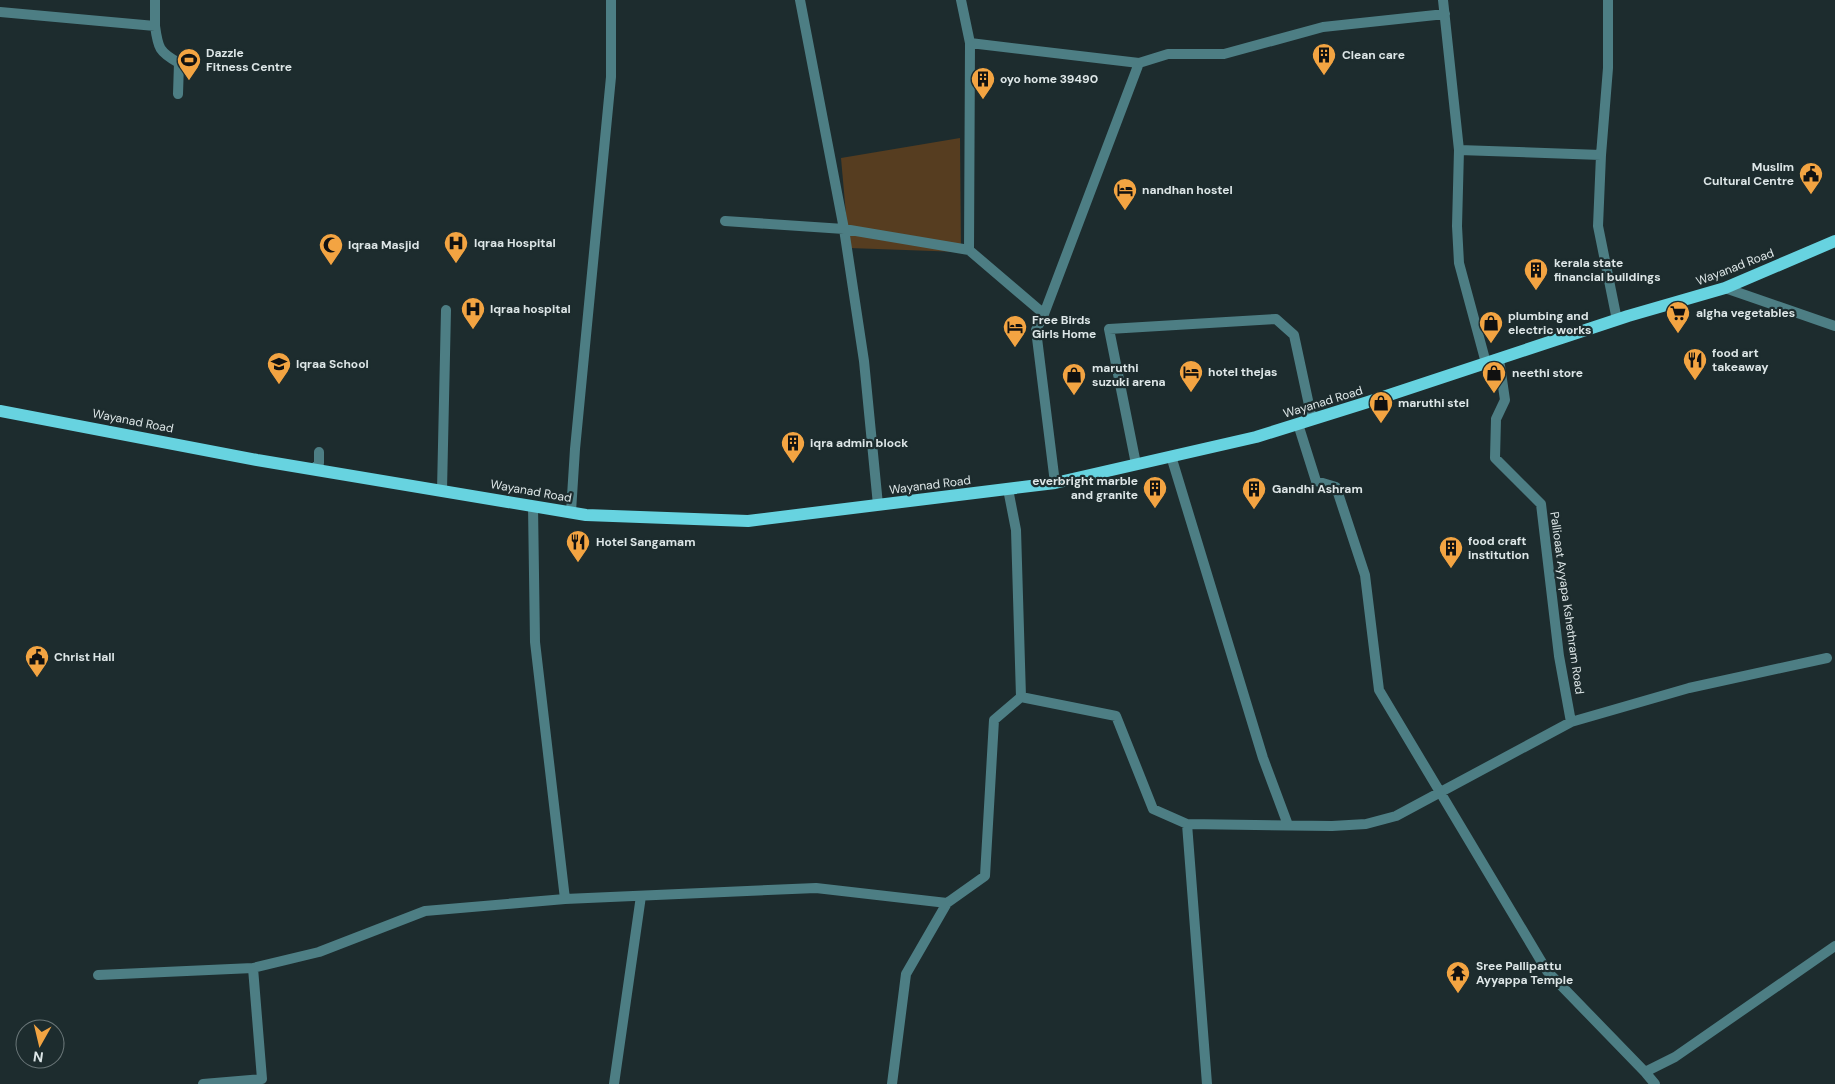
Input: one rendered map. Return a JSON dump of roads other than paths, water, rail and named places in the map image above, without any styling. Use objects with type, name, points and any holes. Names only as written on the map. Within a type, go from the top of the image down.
[{"type":"main road","name":"Wayanad Road","points":[[0,411],[314,469],[586,515],[748,521],[1055,483],[1256,436],[1617,320],[1725,288],[1835,241]]},
{"type":"street","points":[[156,0],[155,26],[157,45],[164,55],[179,63],[178,94]]},
{"type":"street","points":[[571,512],[575,449],[611,77],[611,0]]},
{"type":"street","points":[[800,0],[844,229],[864,361],[878,505]]},
{"type":"street","points":[[961,0],[970,43],[969,250]]},
{"type":"street","points":[[1444,0],[1459,150],[1457,226],[1459,263],[1486,363]]},
{"type":"street","points":[[1608,0],[1608,68],[1598,226],[1617,320]]},
{"type":"street","points":[[0,12],[155,26]]},
{"type":"street","points":[[970,43],[1139,63],[1168,54],[1224,54],[1323,27],[1445,14]]},
{"type":"street","points":[[1055,483],[1036,330],[1044,314],[1139,63]]},
{"type":"street","points":[[1459,150],[1601,155]]},
{"type":"street","points":[[725,222],[844,229],[969,250],[1044,314]]},
{"type":"street","points":[[1725,288],[1835,326]]},
{"type":"street","points":[[442,490],[446,310]]},
{"type":"street","points":[[1136,464],[1109,329],[1276,319],[1294,335],[1312,419]]},
{"type":"street","name":"Pallioaat Ayyapa Kshethram Road","points":[[1499,359],[1504,400],[1496,420],[1495,458],[1541,504],[1559,656],[1571,722]]},
{"type":"street","points":[[1298,424],[1316,481],[1336,487],[1365,575],[1379,690],[1547,972],[1655,1084]]},
{"type":"street","points":[[314,469],[319,463],[319,452]]},
{"type":"street","points":[[1171,456],[1263,758],[1288,825]]},
{"type":"street","points":[[1008,489],[1016,530],[1021,697]]},
{"type":"street","points":[[534,506],[535,642],[565,899]]},
{"type":"street","points":[[1021,697],[1116,716],[1153,809],[1188,824],[1366,824],[1396,816],[1440,790],[1571,722],[1689,688],[1827,658]]},
{"type":"street","points":[[892,1084],[906,974],[947,903],[985,876],[994,720],[1021,697]]},
{"type":"street","points":[[1188,824],[1207,1084]]},
{"type":"street","points":[[98,975],[253,968],[319,952],[425,911],[565,899],[816,888],[947,903]]},
{"type":"street","points":[[614,1084],[641,896]]},
{"type":"street","points":[[1645,1072],[1674,1057],[1835,946]]},
{"type":"street","points":[[204,1084],[262,1080],[253,968]]},
{"type":"place","name":"Clean care","points":[[1324,76]]},
{"type":"place","name":"Dazzle Fitness Centre","points":[[189,81]]},
{"type":"place","name":"oyo home 39490","points":[[983,100]]},
{"type":"place","name":"Muslim Cultural Centre","points":[[1811,195]]},
{"type":"place","name":"nandhan hostel","points":[[1125,211]]},
{"type":"place","name":"Iqraa Hospital","points":[[456,264]]},
{"type":"place","name":"Iqraa Masjid","points":[[331,266]]},
{"type":"place","name":"kerala state financial buildings","points":[[1536,291]]},
{"type":"place","name":"Iqraa hospital","points":[[473,330]]},
{"type":"place","name":"algha vegetables","points":[[1678,334]]},
{"type":"place","name":"plumbing and electric works","points":[[1491,344]]},
{"type":"place","name":"Free Birds Girls Home","points":[[1015,348]]},
{"type":"place","name":"food art takeaway","points":[[1695,381]]},
{"type":"place","name":"Iqraa School","points":[[279,385]]},
{"type":"place","name":"hotel thejas","points":[[1191,393]]},
{"type":"place","name":"neethi store","points":[[1494,394]]},
{"type":"place","name":"maruthi suzuki arena","points":[[1074,396]]},
{"type":"place","name":"maruthi stel","points":[[1381,424]]},
{"type":"place","name":"iqra admin block","points":[[793,464]]},
{"type":"place","name":"everbright marble and granite","points":[[1155,509]]},
{"type":"place","name":"Gandhi Ashram","points":[[1254,510]]},
{"type":"place","name":"Hotel Sangamam","points":[[578,563]]},
{"type":"place","name":"food craft institution","points":[[1451,569]]},
{"type":"place","name":"Christ Hall","points":[[37,678]]},
{"type":"place","name":"Sree Pallipattu Ayyappa Temple","points":[[1458,994]]}]
